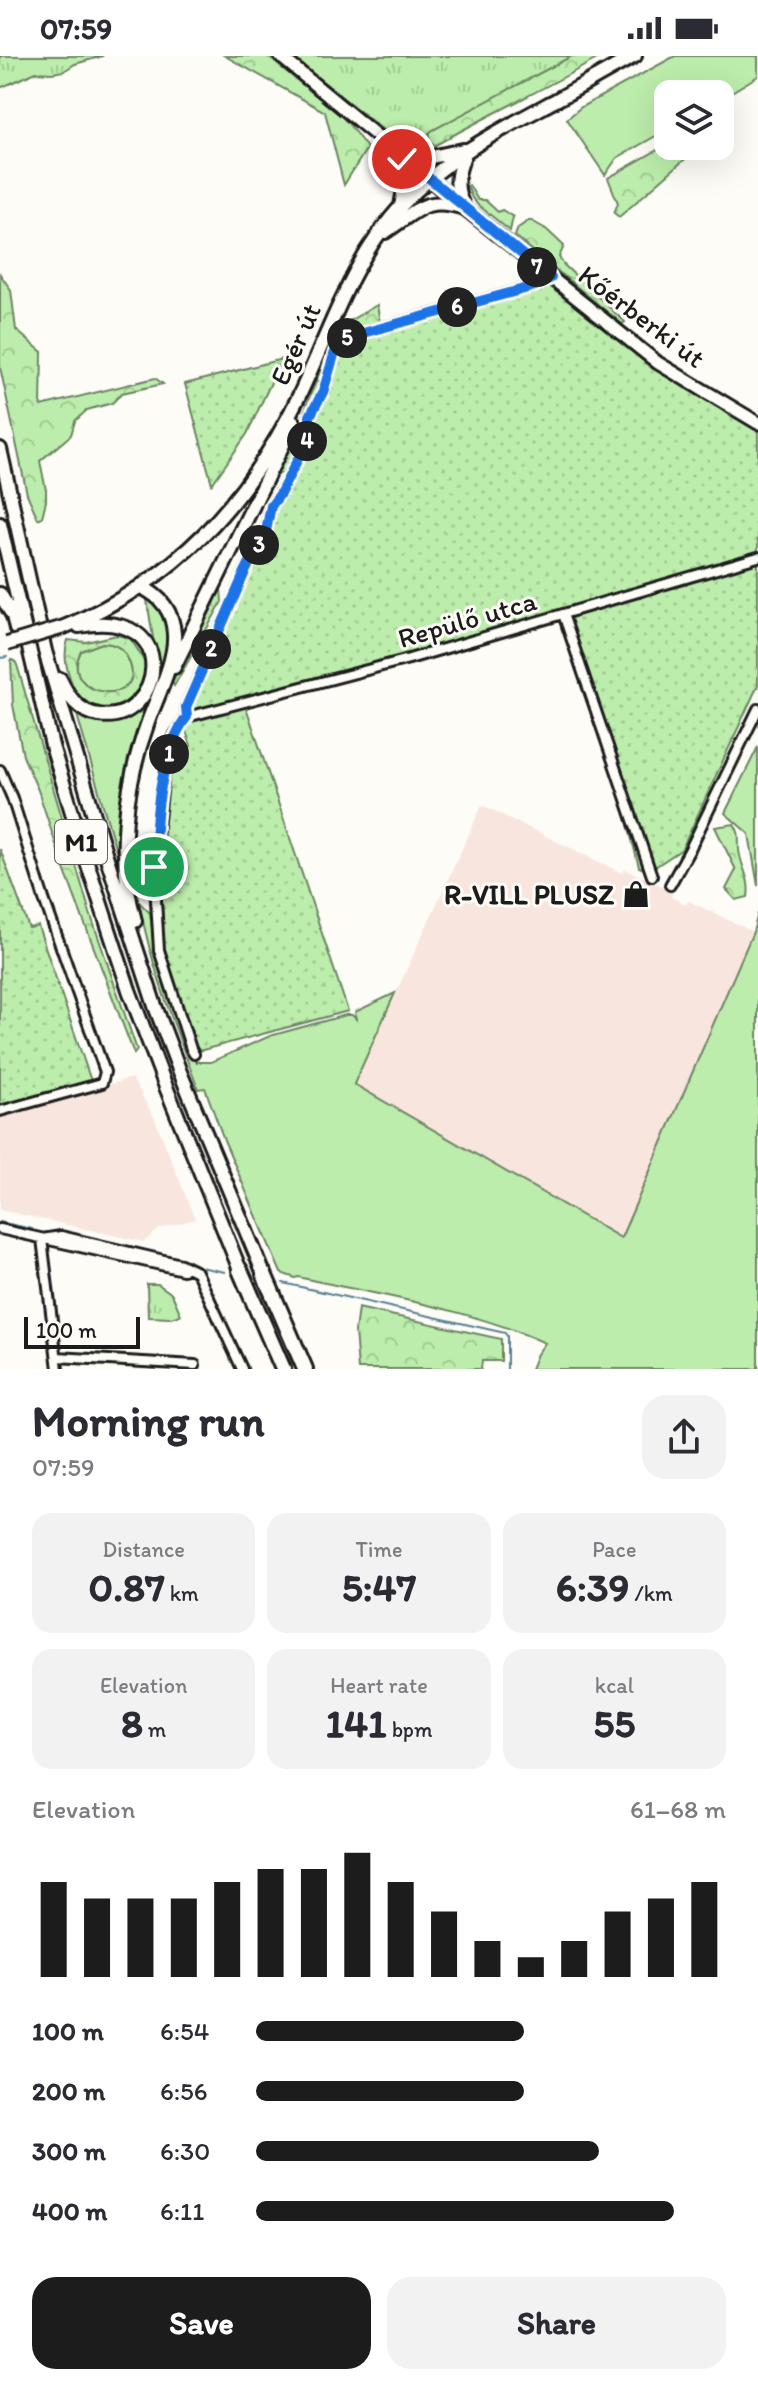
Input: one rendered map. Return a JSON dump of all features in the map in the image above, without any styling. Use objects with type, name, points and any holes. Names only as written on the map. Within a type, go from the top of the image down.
[{"type":"highway","name":"M1","points":[[240,1270],[283,1369]]},
{"type":"highway","name":"M1","points":[[264,1274],[305,1369]]},
{"type":"main road","name":"Egér út","points":[[2,644],[64,627],[105,609],[189,551],[224,515],[258,469],[300,394],[359,265],[401,206],[466,150],[635,56]]},
{"type":"main road","points":[[397,152],[423,159],[466,150]]},
{"type":"main road","points":[[464,208],[456,186],[466,150]]},
{"type":"main road","points":[[397,152],[407,173],[401,206]]},
{"type":"main road","points":[[378,237],[421,206],[443,202],[464,208]]},
{"type":"main road","points":[[154,706],[294,422],[300,394]]},
{"type":"main road","name":"M1","points":[[0,449],[45,651],[105,852],[155,1006],[264,1274]]},
{"type":"main road","name":"M1","points":[[0,524],[38,692],[86,859],[129,990],[240,1270]]},
{"type":"main road","points":[[141,587],[160,598],[168,609],[174,627],[173,648],[135,761],[124,835],[131,903],[153,977],[155,1006]]},
{"type":"main road","points":[[0,594],[13,616],[26,666],[38,692]]},
{"type":"main road","points":[[45,651],[69,698],[90,713],[113,715],[128,710],[139,700],[148,687],[153,668],[150,652],[139,634],[110,623],[64,627]]},
{"type":"street","name":"Kőérberki út","points":[[280,56],[658,363],[758,423]]},
{"type":"street","points":[[194,1054],[159,950],[154,867],[164,773],[175,734],[187,717],[186,707],[266,531],[271,506],[306,443],[310,416],[323,392],[333,355],[341,339],[535,286],[551,278]]},
{"type":"street","name":"Repülő utca","points":[[187,717],[409,659],[758,557]]},
{"type":"street","points":[[563,614],[652,876]]},
{"type":"street","points":[[670,885],[758,709]]},
{"type":"street","points":[[0,1111],[102,1083],[105,1072],[1,770]]},
{"type":"street","points":[[0,1229],[42,1239],[61,1236],[181,1264],[197,1272],[242,1369]]},
{"type":"street","points":[[42,1239],[58,1369]]},
{"type":"street","points":[[57,1357],[195,1365]]},
{"type":"shaded area","points":[[482,805],[622,873],[625,869],[668,889],[673,892],[671,897],[686,904],[689,901],[753,932],[622,1238],[354,1084]]},
{"type":"shaded area","points":[[132,1078],[155,1119],[195,1219],[159,1229],[144,1242],[0,1210],[0,1114]]},
{"type":"green space","points":[[0,56],[103,56],[75,64],[64,71],[36,72],[0,88]]},
{"type":"green space","points":[[225,56],[267,56],[344,118],[367,148],[344,185],[325,112]]},
{"type":"green space","points":[[291,56],[572,56],[431,131],[417,147],[403,146]]},
{"type":"green space","points":[[526,56],[602,56],[434,146],[428,141],[430,132],[420,141],[376,117]]},
{"type":"green space","points":[[675,56],[758,56],[758,76],[734,91],[734,80],[654,80],[654,137],[617,158],[605,175],[567,119],[581,107]]},
{"type":"green space","points":[[654,152],[654,160],[684,160],[619,217],[614,213],[618,203],[608,178]]},
{"type":"green space","points":[[469,185],[478,200],[485,200],[498,212],[502,210],[513,217],[510,231],[477,204]]},
{"type":"green space","points":[[530,220],[546,229],[564,246],[559,257],[564,265],[625,322],[622,324],[515,236],[518,228]]},
{"type":"green space","points":[[0,274],[11,290],[16,330],[42,352],[41,406],[155,378],[163,384],[122,393],[112,403],[87,410],[75,421],[71,435],[40,461],[46,501],[42,517],[38,519],[27,494],[0,367]]},
{"type":"green space","points":[[551,278],[658,363],[758,423],[758,685],[682,849],[649,871],[639,867],[608,748],[563,615],[245,704],[348,1011],[195,1052],[159,947],[155,890],[166,769],[178,753],[191,746],[184,725],[185,712],[311,423],[341,339]]},
{"type":"green space","points":[[377,305],[380,323],[343,330],[344,324]]},
{"type":"green space","points":[[329,354],[308,413],[304,436],[286,473],[279,474],[274,470],[298,431]]},
{"type":"green space","points":[[282,359],[247,434],[212,484],[185,384]]},
{"type":"green space","points":[[218,588],[221,588],[222,602],[174,686],[171,681]]},
{"type":"green space","points":[[149,598],[153,599],[165,620],[169,645],[160,681],[140,727],[128,767],[120,809],[117,854],[75,708],[120,719],[156,673]]},
{"type":"green space","points":[[117,635],[130,638],[143,659],[145,674],[142,682],[132,696],[117,707],[98,708],[78,698],[67,669],[66,647],[68,640],[86,642]],"holes":[[[106,643],[116,646],[125,654],[132,674],[128,685],[118,691],[105,692],[92,688],[81,680],[77,667],[81,651]]]},
{"type":"green space","points":[[102,643],[116,646],[127,657],[132,674],[128,685],[118,691],[105,692],[81,680],[77,667],[81,651]]},
{"type":"green space","points":[[11,660],[17,665],[90,913],[137,1050],[134,1054],[23,756],[13,705]]},
{"type":"green space","points":[[758,747],[758,886],[749,834],[725,813]]},
{"type":"green space","points":[[734,824],[749,890],[748,897],[736,900],[726,889],[736,870],[715,827]]},
{"type":"green space","points":[[0,849],[29,928],[38,926],[92,1084],[0,1109]]},
{"type":"green space","points":[[139,902],[150,913],[155,949],[196,1062],[211,1062],[270,1036],[346,1015],[356,1019],[355,1012],[395,993],[354,1084],[621,1238],[753,932],[758,913],[758,1369],[531,1369],[545,1343],[516,1331],[424,1304],[281,1273],[205,1088],[198,1089],[157,973]]},
{"type":"green space","points":[[147,1284],[158,1284],[172,1294],[181,1315],[148,1317]]},
{"type":"green space","points":[[358,1308],[501,1339],[501,1361],[482,1361],[481,1369],[358,1369],[355,1331]]},
{"type":"waterway","points":[[0,658],[7,657]]},
{"type":"waterway","points":[[0,1222],[32,1229]]},
{"type":"waterway","points":[[200,1267],[225,1272]]},
{"type":"waterway","points":[[283,1283],[505,1333],[507,1369]]},
{"type":"place","name":"R-VILL PLUSZ","points":[[636,894]]},
{"type":"route","points":[[154,867],[164,773],[175,734],[187,717],[186,707],[266,531],[271,506],[306,443],[310,416],[323,392],[341,339],[535,286],[551,278],[397,152],[402,159]]}]
